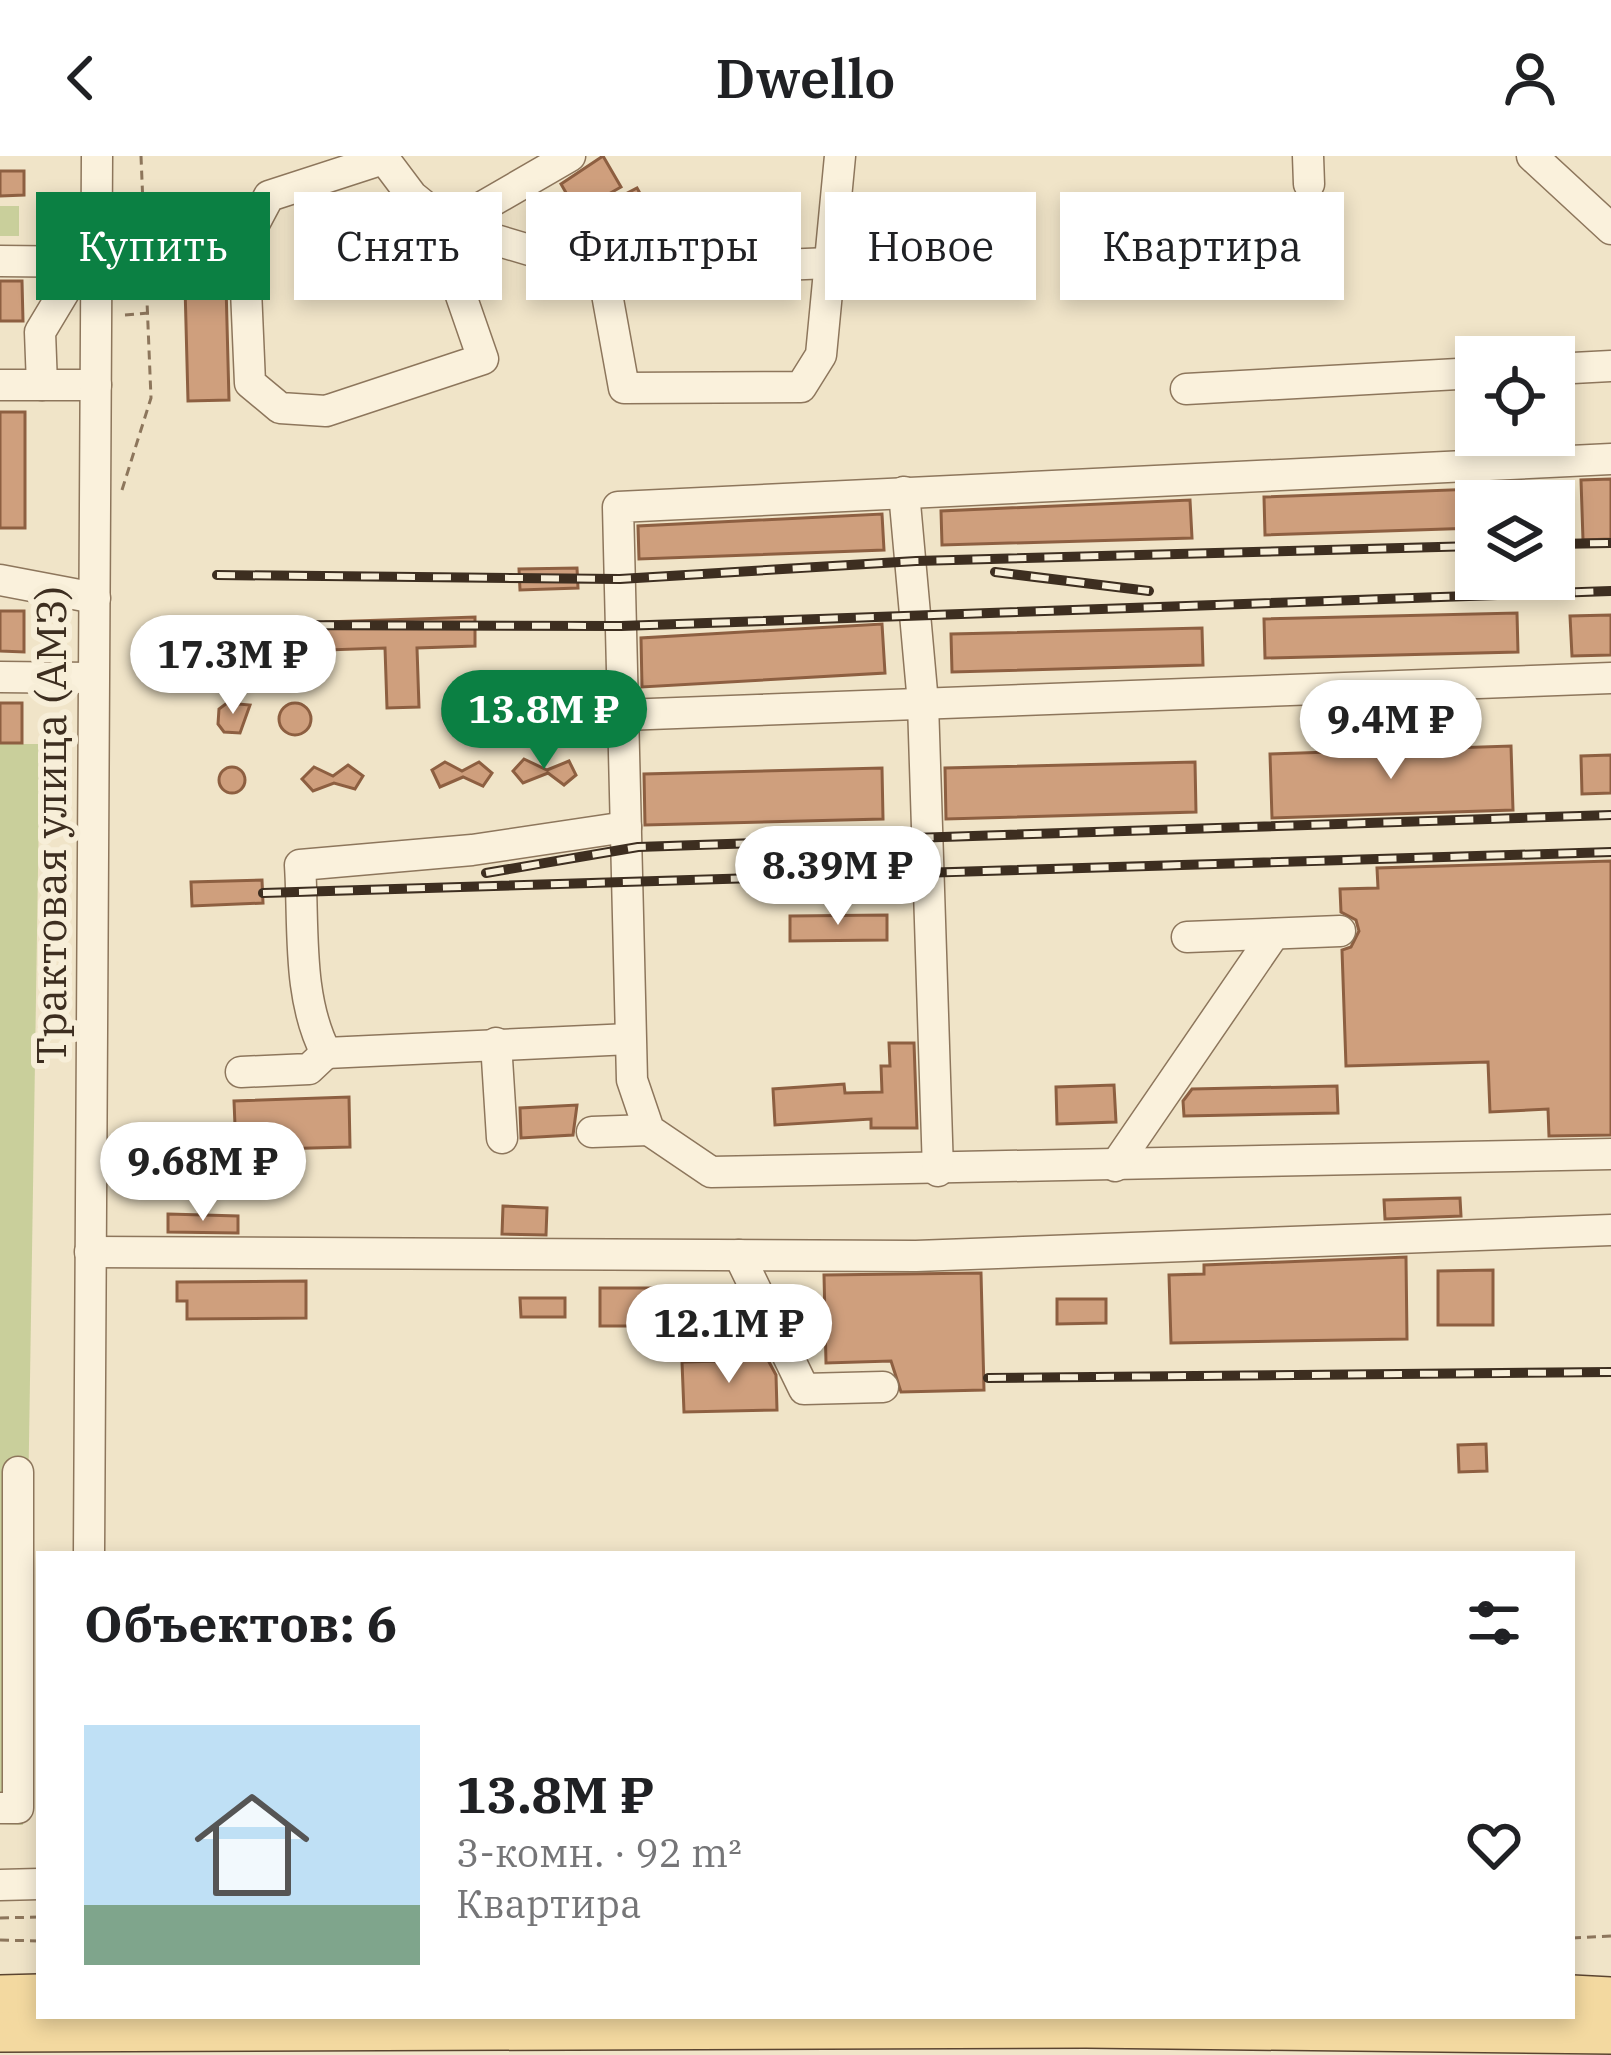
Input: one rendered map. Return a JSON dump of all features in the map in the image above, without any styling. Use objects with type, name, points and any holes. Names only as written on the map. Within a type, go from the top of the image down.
[{"type":"main road","points":[[0,1995],[36,1994]]},
{"type":"main road","points":[[1575,1995],[1611,1997]]},
{"type":"main road","points":[[0,2032],[598,2042],[1084,2042],[1502,2032],[1611,2034]]},
{"type":"street","name":"Трактовая улица (АМЗ)","points":[[94,192],[97,156]]},
{"type":"street","points":[[837,192],[840,156]]},
{"type":"street","points":[[1532,156],[1611,229]]},
{"type":"street","points":[[415,192],[382,157],[269,196],[244,243],[250,383],[280,408],[326,412],[483,359],[465,300]]},
{"type":"street","points":[[493,192],[552,161]]},
{"type":"street","points":[[0,261],[36,261]]},
{"type":"street","points":[[42,385],[40,332],[62,300]]},
{"type":"street","name":"Трактовая улица (АМЗ)","points":[[88,1551],[96,385],[91,300]]},
{"type":"street","points":[[608,300],[624,388],[801,387],[821,355],[826,300]]},
{"type":"street","points":[[1575,368],[1611,366]]},
{"type":"street","points":[[1186,389],[1455,374]]},
{"type":"street","points":[[0,385],[96,385]]},
{"type":"street","points":[[649,1130],[632,1080],[618,507],[1611,459]]},
{"type":"street","points":[[904,492],[923,703],[938,1171]]},
{"type":"street","points":[[0,580],[95,598]]},
{"type":"street","points":[[0,676],[94,678]]},
{"type":"street","points":[[623,715],[1611,678]]},
{"type":"street","points":[[326,1053],[313,1029],[305,978],[300,865],[472,850],[626,826]]},
{"type":"street","points":[[1187,937],[1340,931]]},
{"type":"street","points":[[1115,1166],[1274,934]]},
{"type":"street","points":[[241,1072],[308,1069],[326,1053],[630,1039]]},
{"type":"street","points":[[496,1043],[502,1138]]},
{"type":"street","points":[[592,1132],[649,1130],[711,1172],[1611,1154]]},
{"type":"street","points":[[90,1252],[916,1256],[1611,1230]]},
{"type":"street","points":[[739,1255],[804,1389],[883,1387]]},
{"type":"street","points":[[9,1808],[18,1472]]},
{"type":"street","points":[[0,1885],[36,1884]]},
{"type":"street","points":[[1502,2032],[1561,2055]]},
{"type":"path","points":[[122,510],[122,486],[151,398],[141,156]]},
{"type":"path","points":[[0,1918],[36,1917]]},
{"type":"path","points":[[1575,1938],[1611,1936]]},
{"type":"path","points":[[0,1940],[36,1941]]},
{"type":"green space","points":[[0,206],[19,206],[19,236],[0,236]]},
{"type":"green space","points":[[0,744],[40,744],[23,1825],[0,1824]]},
{"type":"building","points":[[603,156],[621,187],[612,192],[566,192],[561,184]]},
{"type":"building","points":[[0,171],[24,171],[24,195],[0,196]]},
{"type":"building","points":[[0,281],[22,281],[23,321],[0,321]]},
{"type":"building","points":[[185,300],[226,300],[229,400],[188,401]]},
{"type":"building","points":[[0,412],[25,412],[25,528],[0,528]]},
{"type":"building","points":[[1611,479],[1611,539],[1583,540],[1581,480]]},
{"type":"building","points":[[1455,490],[1455,529],[1265,535],[1264,497]]},
{"type":"building","points":[[1190,500],[1192,538],[942,545],[941,511]]},
{"type":"building","points":[[882,514],[884,550],[639,559],[638,526]]},
{"type":"building","points":[[577,568],[578,588],[520,590],[519,569]]},
{"type":"building","points":[[0,611],[24,611],[24,652],[0,651]]},
{"type":"building","points":[[1517,613],[1518,652],[1265,658],[1264,619]]},
{"type":"building","points":[[1611,615],[1611,655],[1572,656],[1570,616]]},
{"type":"building","points":[[475,617],[475,646],[417,648],[419,707],[387,708],[385,648],[327,650],[326,622]]},
{"type":"building","points":[[882,624],[885,673],[642,687],[641,638]]},
{"type":"building","points":[[1202,628],[1203,665],[952,672],[951,634]]},
{"type":"building","points":[[526,695],[537,700],[542,711],[537,722],[526,727],[515,722],[510,711],[515,700]]},
{"type":"building","points":[[459,698],[470,703],[475,714],[470,725],[459,730],[448,725],[443,714],[448,703]]},
{"type":"building","points":[[0,703],[22,703],[22,743],[0,743]]},
{"type":"building","points":[[227,703],[250,705],[240,733],[224,732],[218,724],[219,709]]},
{"type":"building","points":[[295,703],[306,708],[311,719],[306,730],[295,735],[284,730],[279,719],[284,708]]},
{"type":"building","points":[[1511,746],[1513,810],[1272,818],[1270,754]]},
{"type":"building","points":[[1611,755],[1611,793],[1582,794],[1581,756]]},
{"type":"building","points":[[524,759],[547,770],[569,761],[576,775],[564,785],[548,773],[523,783],[513,771]]},
{"type":"building","points":[[445,762],[462,771],[479,762],[492,773],[483,786],[463,777],[440,787],[432,770]]},
{"type":"building","points":[[1195,762],[1196,812],[946,819],[945,768]]},
{"type":"building","points":[[348,765],[363,776],[355,789],[334,783],[313,791],[302,779],[314,767],[333,776]]},
{"type":"building","points":[[232,767],[245,780],[232,793],[219,780]]},
{"type":"building","points":[[882,768],[883,819],[645,825],[644,774]]},
{"type":"building","points":[[1611,861],[1611,1135],[1549,1136],[1548,1109],[1490,1112],[1488,1062],[1346,1066],[1342,950],[1351,947],[1359,931],[1356,920],[1341,912],[1340,889],[1378,888],[1377,868]]},
{"type":"building","points":[[262,880],[263,903],[192,906],[191,882]]},
{"type":"building","points":[[887,915],[887,940],[790,941],[790,916]]},
{"type":"building","points":[[889,1043],[914,1043],[917,1128],[871,1128],[871,1119],[775,1125],[773,1089],[844,1084],[845,1093],[882,1092],[881,1066],[890,1066]]},
{"type":"building","points":[[1114,1085],[1116,1122],[1057,1124],[1056,1087]]},
{"type":"building","points":[[1337,1086],[1338,1113],[1184,1116],[1183,1101],[1192,1089]]},
{"type":"building","points":[[349,1097],[350,1147],[236,1150],[234,1101]]},
{"type":"building","points":[[577,1105],[573,1135],[521,1138],[520,1108]]},
{"type":"building","points":[[1460,1198],[1461,1216],[1385,1219],[1384,1200]]},
{"type":"building","points":[[503,1206],[547,1208],[546,1235],[502,1234]]},
{"type":"building","points":[[168,1214],[238,1216],[238,1233],[168,1232]]},
{"type":"building","points":[[1406,1257],[1407,1339],[1171,1343],[1169,1275],[1204,1274],[1204,1265]]},
{"type":"building","points":[[1493,1270],[1493,1325],[1438,1325],[1438,1271]]},
{"type":"building","points":[[981,1273],[984,1390],[901,1392],[891,1361],[826,1363],[824,1275]]},
{"type":"building","points":[[306,1281],[306,1318],[187,1319],[187,1301],[177,1301],[177,1282]]},
{"type":"building","points":[[600,1288],[655,1288],[655,1326],[600,1326]]},
{"type":"building","points":[[520,1298],[565,1298],[565,1317],[521,1317]]},
{"type":"building","points":[[1057,1299],[1106,1299],[1106,1323],[1057,1324]]},
{"type":"building","points":[[740,1301],[753,1328],[721,1329],[720,1302]]},
{"type":"building","points":[[768,1360],[776,1375],[777,1410],[684,1412],[682,1362]]},
{"type":"building","points":[[1486,1444],[1487,1471],[1459,1472],[1458,1445]]},
{"type":"railway","points":[[1575,544],[1611,543]]},
{"type":"railway","points":[[217,575],[620,579],[916,561],[1455,547]]},
{"type":"railway","points":[[995,572],[1149,591]]},
{"type":"railway","points":[[244,625],[621,626],[1611,591]]},
{"type":"railway","points":[[486,873],[638,847],[1611,815]]},
{"type":"railway","points":[[263,893],[1611,852]]},
{"type":"railway","points":[[988,1378],[1611,1372]]}]
